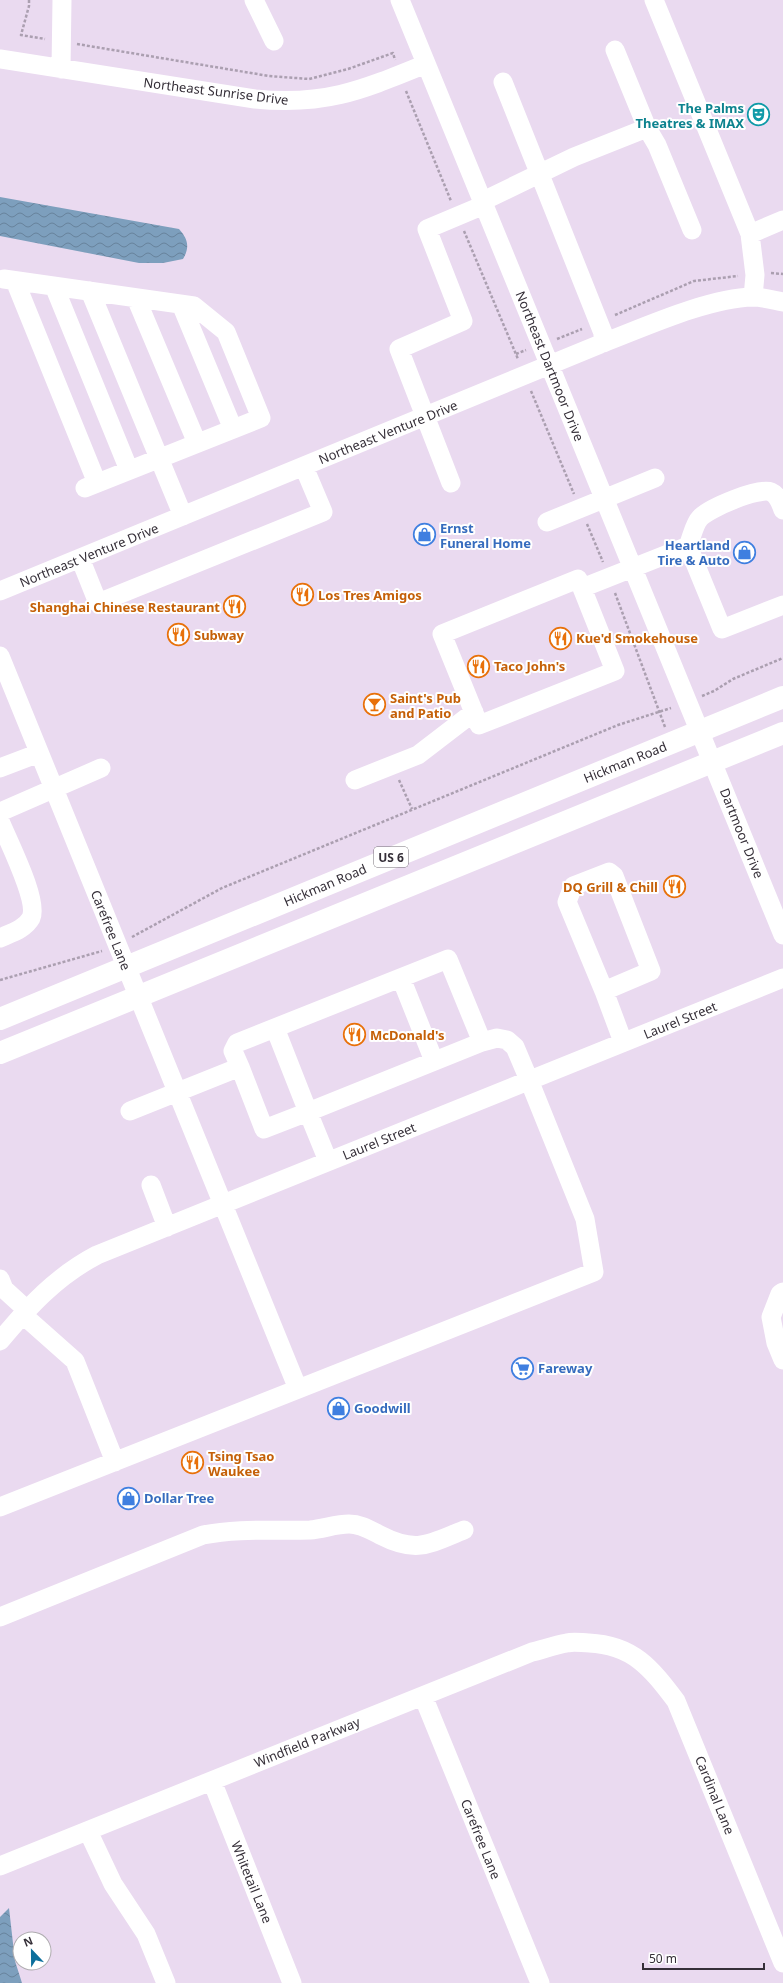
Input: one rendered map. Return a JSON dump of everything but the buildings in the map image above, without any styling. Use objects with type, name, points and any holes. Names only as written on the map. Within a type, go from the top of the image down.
[{"type":"highway","name":"Hickman Road","points":[[0,1019],[783,697]]},
{"type":"highway","name":"US 6","points":[[0,1053],[783,733]]},
{"type":"street","points":[[61,69],[62,0]]},
{"type":"street","points":[[254,0],[274,41]]},
{"type":"street","name":"Northeast Dartmoor Drive","points":[[400,0],[700,732]]},
{"type":"street","points":[[654,0],[750,234],[755,275],[753,297]]},
{"type":"street","points":[[615,50],[647,128],[657,145],[692,230]]},
{"type":"street","name":"Northeast Sunrise Drive","points":[[0,59],[255,99],[284,102],[342,96],[426,64]]},
{"type":"street","points":[[503,82],[603,333],[603,344]]},
{"type":"street","points":[[451,483],[399,349],[464,321],[427,228],[458,216],[574,157],[647,128]]},
{"type":"street","points":[[750,234],[783,220]]},
{"type":"street","points":[[10,280],[54,286],[194,306],[226,332],[261,418],[91,486],[10,280]]},
{"type":"street","points":[[54,286],[129,470]]},
{"type":"street","points":[[90,291],[183,516]]},
{"type":"street","name":"Northeast Venture Drive","points":[[0,591],[550,365],[665,320],[713,304],[753,297],[783,302]]},
{"type":"street","points":[[136,298],[197,443]]},
{"type":"street","points":[[181,304],[233,429]]},
{"type":"street","points":[[80,558],[98,604],[323,512],[304,466]]},
{"type":"street","points":[[547,522],[655,478]]},
{"type":"street","points":[[783,510],[779,500],[771,492],[748,495],[709,510],[704,514],[699,519],[688,546],[722,629],[783,605]]},
{"type":"street","points":[[582,588],[688,546]]},
{"type":"street","points":[[578,579],[582,588],[615,671],[479,725],[442,634],[578,579]]},
{"type":"street","name":"Carefree Lane","points":[[0,656],[298,1389]]},
{"type":"street","points":[[355,780],[418,755],[474,712]]},
{"type":"street","name":"Dartmoor Drive","points":[[700,732],[783,935]]},
{"type":"street","points":[[0,768],[39,753]]},
{"type":"street","points":[[0,812],[101,768]]},
{"type":"street","points":[[0,821],[31,896],[33,909],[31,918],[25,926],[0,938]]},
{"type":"street","points":[[604,991],[652,972],[614,876],[609,872],[573,886],[567,902],[604,991],[623,1042]]},
{"type":"street","points":[[0,1507],[594,1272],[585,1219],[529,1080],[514,1047],[507,1040],[497,1038],[482,1042],[264,1129],[233,1051],[237,1043],[448,959],[482,1042]]},
{"type":"street","points":[[400,978],[434,1061]]},
{"type":"street","name":"Laurel Street","points":[[0,1341],[24,1312],[42,1294],[62,1276],[87,1261],[328,1161],[783,978]]},
{"type":"street","points":[[275,1028],[328,1161]]},
{"type":"street","points":[[130,1111],[240,1067]]},
{"type":"street","points":[[151,1184],[167,1227]]},
{"type":"street","points":[[0,1279],[4,1289],[24,1312],[75,1361],[115,1462]]},
{"type":"street","points":[[783,1292],[780,1294],[771,1317],[776,1343],[783,1360]]},
{"type":"street","points":[[0,1617],[203,1535],[223,1531],[323,1529],[350,1524],[360,1525],[393,1542],[416,1547],[464,1530]]},
{"type":"street","name":"Windfield Parkway","points":[[0,1866],[532,1652],[568,1642],[604,1644],[619,1648]]},
{"type":"street","name":"Cardinal Lane","points":[[619,1648],[640,1659],[656,1675],[676,1701],[783,1963]]},
{"type":"street","name":"Carefree Lane","points":[[423,1696],[540,1983]]},
{"type":"street","name":"Whitetail Lane","points":[[212,1781],[292,1983]]},
{"type":"street","points":[[88,1831],[113,1884],[146,1934],[166,1983]]},
{"type":"path","points":[[29,0],[22,35],[269,76],[309,79],[348,69],[393,53],[400,74],[458,216],[609,578],[672,743]]},
{"type":"path","points":[[0,980],[94,954],[117,945],[222,888],[618,725],[660,712],[714,691],[733,679],[783,658]]},
{"type":"path","points":[[393,765],[412,809]]},
{"type":"water","points":[[0,197],[179,229],[186,240],[187,251],[183,259],[163,263],[139,263],[0,236]]},
{"type":"water","points":[[9,1908],[12,1934],[12,1971],[18,1971],[22,1983],[0,1983],[0,1917]]},
{"type":"place","name":"The Palms Theatres & IMAX","points":[[759,115]]},
{"type":"place","name":"Ernst Funeral Home","points":[[425,535]]},
{"type":"place","name":"Heartland Tire & Auto","points":[[745,552]]},
{"type":"place","name":"Los Tres Amigos","points":[[303,595]]},
{"type":"place","name":"Shanghai Chinese Restaurant","points":[[235,607]]},
{"type":"place","name":"Subway","points":[[179,635]]},
{"type":"place","name":"Kue'd Smokehouse","points":[[560,638]]},
{"type":"place","name":"Taco John's","points":[[478,666]]},
{"type":"place","name":"Saint's Pub and Patio","points":[[375,705]]},
{"type":"place","name":"DQ Grill & Chill","points":[[674,887]]},
{"type":"place","name":"McDonald's","points":[[355,1035]]},
{"type":"place","name":"Fareway","points":[[522,1368]]},
{"type":"place","name":"Goodwill","points":[[338,1408]]},
{"type":"place","name":"Tsing Tsao Waukee","points":[[193,1463]]},
{"type":"place","name":"Dollar Tree","points":[[128,1498]]}]
